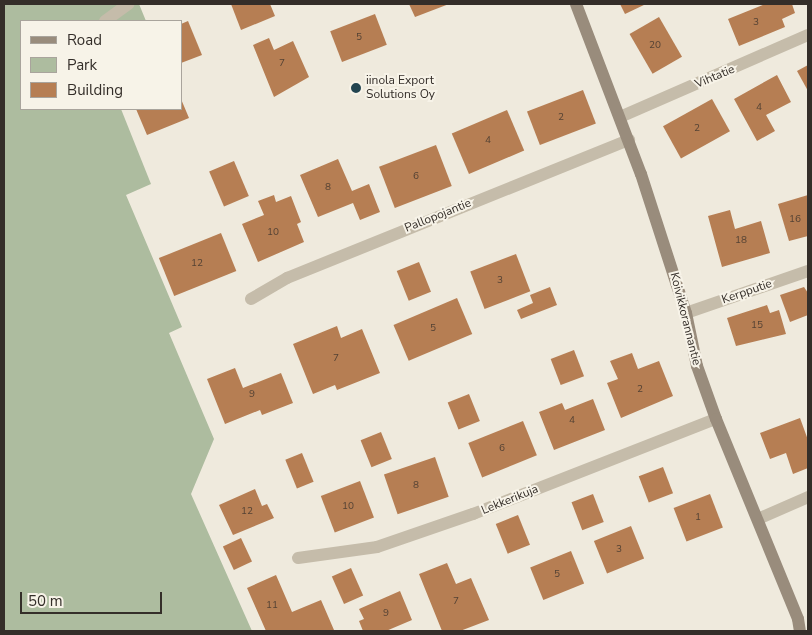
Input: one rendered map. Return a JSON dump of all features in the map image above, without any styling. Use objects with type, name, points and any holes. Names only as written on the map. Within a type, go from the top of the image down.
[{"type":"street","points":[[107,20],[128,4]]},
{"type":"street","name":"Koivikkorannantie","points":[[576,4],[629,140],[686,313],[697,366],[800,631]]},
{"type":"street","name":"Vihtatie","points":[[620,117],[808,35]]},
{"type":"street","name":"Pallopojantie","points":[[251,299],[287,278],[629,140]]},
{"type":"street","name":"Kerpputie","points":[[686,313],[808,270]]},
{"type":"street","name":"Lekkerikuja","points":[[298,558],[377,547],[473,514],[716,419]]},
{"type":"street","points":[[758,519],[808,497]]},
{"type":"green space","points":[[4,4],[139,4],[146,20],[20,20],[20,110],[121,110],[151,184],[126,195],[182,327],[169,333],[214,439],[191,494],[252,631],[4,631]]},
{"type":"building","points":[[231,4],[270,4],[275,16],[241,30]]},
{"type":"building","points":[[409,4],[449,4],[415,17]]},
{"type":"building","points":[[620,4],[646,4],[625,14]]},
{"type":"building","points":[[765,4],[792,4],[795,13],[782,19],[785,27],[739,46],[728,19]]},
{"type":"building","points":[[375,14],[387,45],[342,62],[330,31]]},
{"type":"building","points":[[659,17],[682,57],[653,74],[630,34]]},
{"type":"building","points":[[188,21],[202,55],[182,63],[182,24]]},
{"type":"building","points":[[269,38],[274,50],[293,41],[309,77],[274,97],[253,45]]},
{"type":"building","points":[[808,65],[808,91],[797,71]]},
{"type":"building","points":[[777,75],[791,102],[766,115],[775,131],[757,141],[734,99]]},
{"type":"building","points":[[583,90],[596,124],[540,145],[527,112]]},
{"type":"building","points":[[712,99],[730,131],[681,159],[663,126]]},
{"type":"building","points":[[182,101],[189,118],[147,135],[136,110],[182,110]]},
{"type":"building","points":[[507,110],[524,151],[469,174],[452,133]]},
{"type":"building","points":[[436,145],[452,186],[395,208],[379,167]]},
{"type":"building","points":[[338,159],[352,191],[369,184],[380,212],[360,220],[353,203],[318,217],[300,175]]},
{"type":"building","points":[[234,161],[249,196],[224,207],[209,172]]},
{"type":"building","points":[[274,195],[276,202],[291,196],[301,222],[297,224],[304,242],[258,262],[242,224],[264,215],[258,201]]},
{"type":"building","points":[[808,195],[808,236],[789,241],[778,204]]},
{"type":"building","points":[[730,210],[735,229],[761,221],[770,253],[722,267],[708,216]]},
{"type":"building","points":[[221,233],[236,271],[174,296],[159,258]]},
{"type":"building","points":[[516,254],[530,291],[485,309],[470,272]]},
{"type":"building","points":[[419,262],[431,292],[409,301],[397,271]]},
{"type":"building","points":[[550,287],[557,305],[521,319],[517,310],[533,303],[530,295]]},
{"type":"building","points":[[804,287],[808,293],[808,315],[790,322],[780,295]]},
{"type":"building","points":[[457,298],[472,334],[409,361],[393,325]]},
{"type":"building","points":[[767,305],[770,313],[779,310],[786,334],[736,346],[727,318]]},
{"type":"building","points":[[337,326],[341,338],[362,329],[380,373],[337,390],[335,385],[313,394],[293,344]]},
{"type":"building","points":[[574,350],[584,376],[561,385],[551,359]]},
{"type":"building","points":[[632,353],[638,369],[659,361],[673,396],[621,418],[607,383],[618,379],[610,361]]},
{"type":"building","points":[[235,368],[243,388],[281,373],[293,403],[262,415],[260,410],[225,424],[207,379]]},
{"type":"building","points":[[469,394],[480,421],[459,430],[448,403]]},
{"type":"building","points":[[593,399],[605,430],[554,450],[539,412],[562,403],[565,410]]},
{"type":"building","points":[[800,418],[808,440],[808,468],[793,474],[786,453],[770,459],[760,433]]},
{"type":"building","points":[[523,421],[537,455],[482,477],[468,443]]},
{"type":"building","points":[[381,432],[392,459],[371,467],[361,440]]},
{"type":"building","points":[[302,453],[314,482],[297,488],[285,460]]},
{"type":"building","points":[[435,457],[449,497],[398,514],[384,475]]},
{"type":"building","points":[[663,467],[673,493],[649,502],[639,476]]},
{"type":"building","points":[[360,481],[374,517],[335,532],[321,496]]},
{"type":"building","points":[[255,489],[262,506],[267,504],[274,518],[233,535],[219,505]]},
{"type":"building","points":[[593,494],[604,522],[582,530],[572,502]]},
{"type":"building","points":[[710,494],[723,528],[686,542],[674,508]]},
{"type":"building","points":[[518,515],[530,545],[508,554],[496,524]]},
{"type":"building","points":[[631,526],[644,558],[607,573],[594,541]]},
{"type":"building","points":[[241,538],[252,562],[234,570],[223,546]]},
{"type":"building","points":[[571,551],[584,583],[543,600],[530,567]]},
{"type":"building","points":[[447,563],[456,584],[471,578],[489,620],[460,631],[442,631],[419,574]]},
{"type":"building","points":[[351,568],[363,595],[344,604],[332,577]]},
{"type":"building","points":[[276,575],[292,612],[321,600],[334,630],[266,631],[247,588]]},
{"type":"building","points":[[400,591],[412,620],[386,631],[363,631],[359,621],[364,619],[359,609]]},
{"type":"place","name":"iinola Export Solutions Oy","points":[[356,88]]}]
